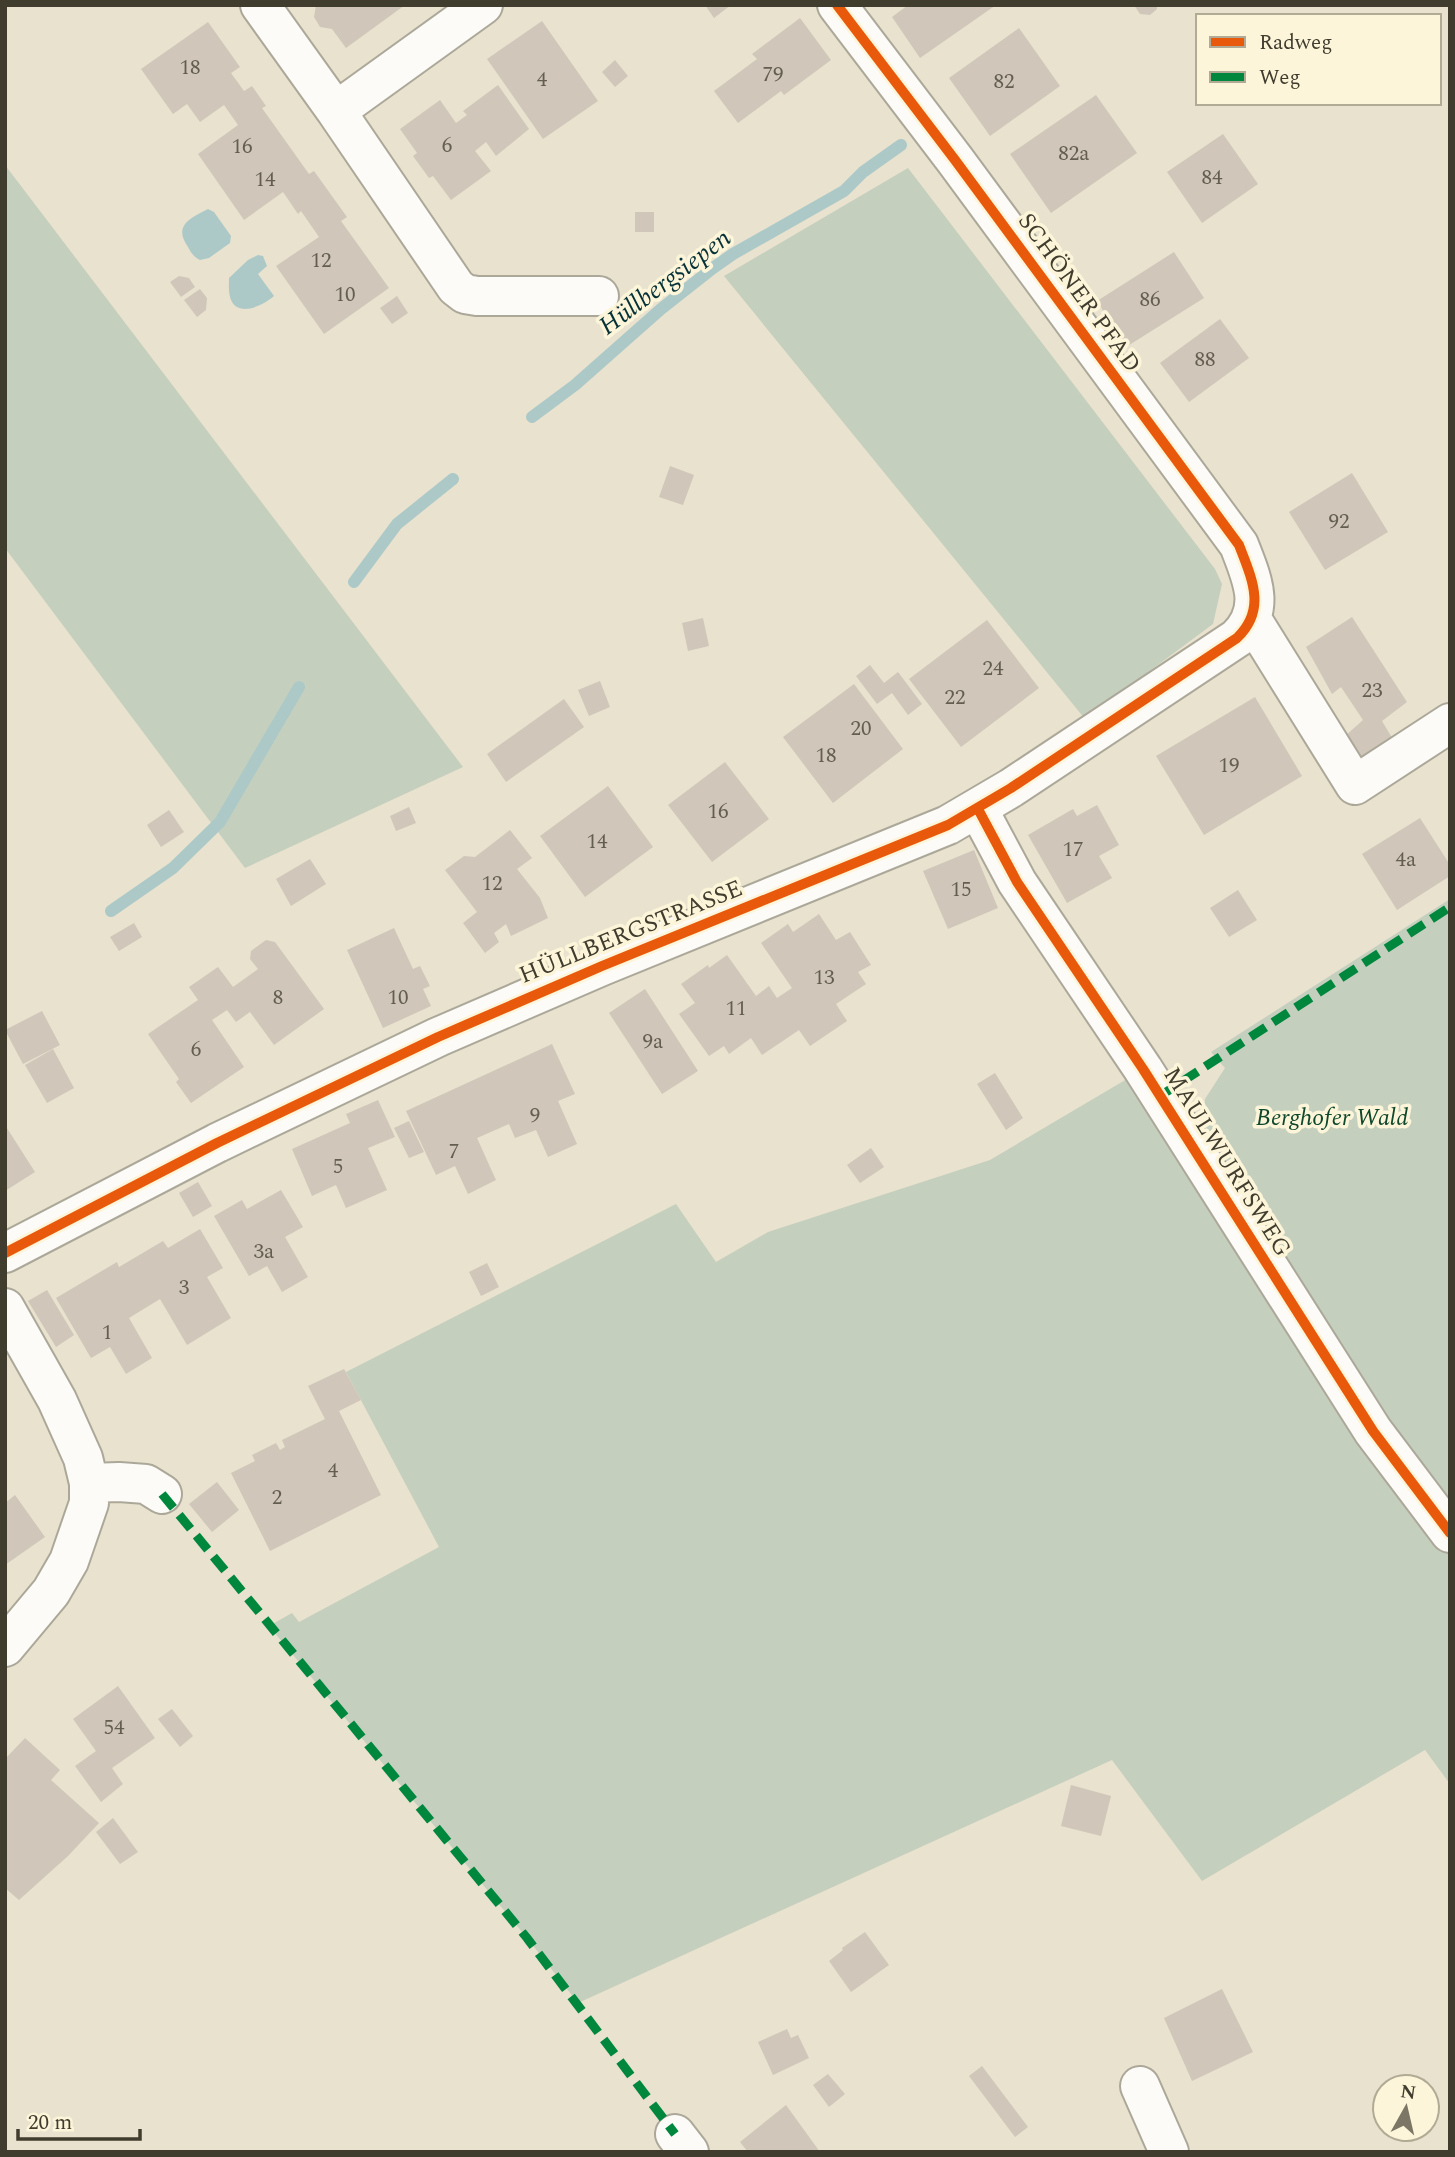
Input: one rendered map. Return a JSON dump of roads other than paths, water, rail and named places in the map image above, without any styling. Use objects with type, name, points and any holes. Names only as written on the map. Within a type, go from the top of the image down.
[{"type":"street","points":[[260,5],[456,287],[466,294],[477,296],[600,296]]},
{"type":"street","points":[[336,111],[483,5]]},
{"type":"street","name":"SCHÖNER PFAD","points":[[837,5],[1239,545],[1252,578],[1255,601],[1251,618]]},
{"type":"street","points":[[1251,618],[1355,785],[1450,723]]},
{"type":"street","name":"HÜLLBERGSTRASSE","points":[[5,1253],[217,1143],[438,1037],[602,966],[948,825],[978,809],[1237,638],[1247,628],[1251,618]]},
{"type":"street","name":"MAULWURFSWEG","points":[[978,809],[1017,882],[1143,1069],[1373,1431],[1450,1533]]},
{"type":"street","points":[[5,1308],[63,1413],[83,1458],[89,1483],[89,1503],[69,1562],[51,1592],[5,1647]]},
{"type":"street","points":[[89,1483],[146,1484],[162,1494]]},
{"type":"street","points":[[1140,2086],[1168,2152]]},
{"type":"water","points":[[208,209],[214,212],[231,236],[230,243],[209,258],[200,260],[192,253],[182,233],[190,219]]},
{"type":"water","points":[[258,255],[263,256],[267,266],[258,274],[274,296],[259,305],[241,309],[232,302],[229,278],[248,260]]},
{"type":"waterway","name":"Hüllbergsiepen","points":[[532,417],[575,385],[661,309],[713,268],[844,191],[863,172],[901,145]]},
{"type":"waterway","name":"Hüllbergsiepen","points":[[354,582],[397,524],[453,479]]},
{"type":"waterway","name":"Hüllbergsiepen","points":[[111,911],[173,868],[220,822],[299,687]]},
{"type":"park label","name":"Berghofer Wald","points":[[1332,1118]]}]
